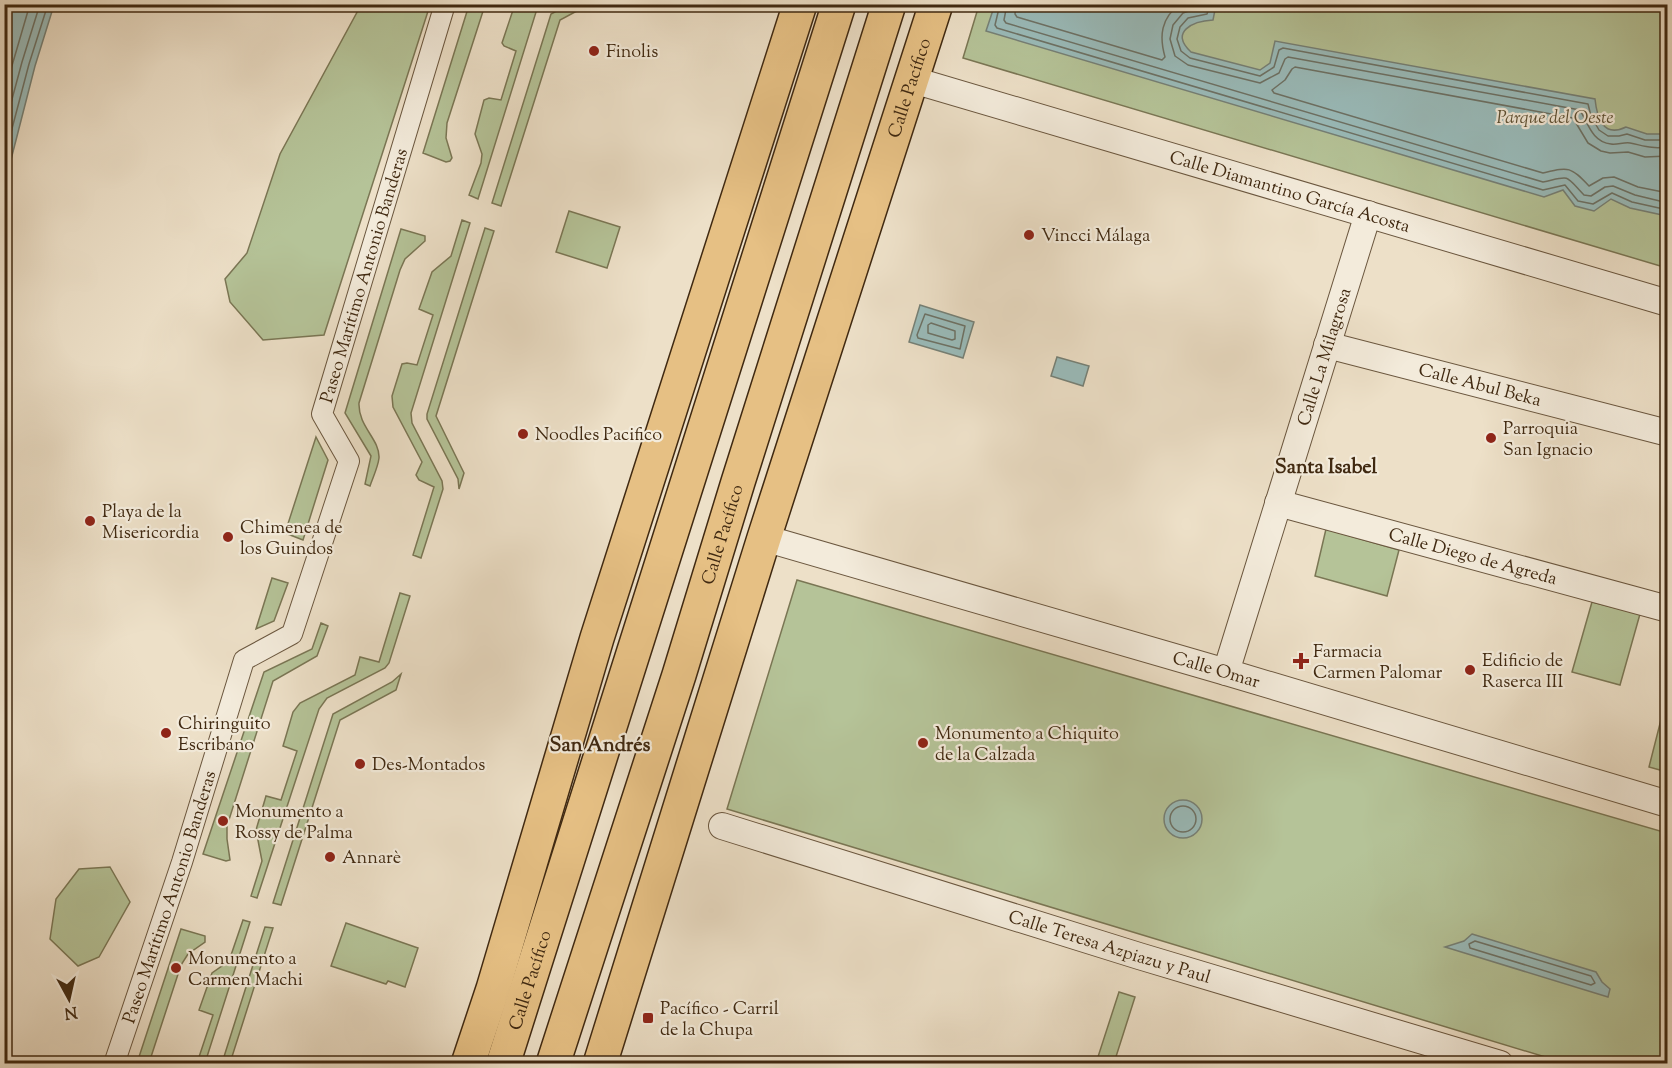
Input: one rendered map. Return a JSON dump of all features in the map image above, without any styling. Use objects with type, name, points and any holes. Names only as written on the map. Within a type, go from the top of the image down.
[{"type":"main road","name":"Calle Pacífico","points":[[468,1064],[493,989],[597,638],[800,4]]},
{"type":"main road","name":"Calle Pacífico","points":[[504,1064],[839,4]]},
{"type":"main road","name":"Calle Pacífico","points":[[553,1064],[679,675],[889,4]]},
{"type":"main road","name":"Calle Pacífico","points":[[600,1064],[764,538],[936,4]]},
{"type":"street","name":"Paseo Marítimo Antonio Banderas","points":[[114,1064],[182,862],[243,660],[292,634],[349,461],[322,414],[446,4]]},
{"type":"street","name":"Calle Diamantino García Acosta","points":[[913,80],[1668,303]]},
{"type":"street","name":"Calle La Milagrosa","points":[[1226,672],[1368,214]]},
{"type":"street","name":"Calle Abul Beka","points":[[1327,345],[1668,433]]},
{"type":"street","name":"Calle Diego de Agreda","points":[[1278,503],[1668,609]]},
{"type":"street","name":"Calle Omar","points":[[764,538],[823,553],[1668,804]]},
{"type":"street","name":"Calle Teresa Azpiazu y Paul","points":[[722,826],[1139,956],[1500,1064]]},
{"type":"green space","points":[[570,4],[588,5],[560,20],[501,206],[492,203],[551,14]]},
{"type":"green space","points":[[361,5],[430,5],[324,335],[263,340],[230,302],[225,279],[247,253],[280,154]]},
{"type":"green space","points":[[469,5],[485,5],[447,123],[446,138],[452,158],[446,162],[423,153]]},
{"type":"green space","points":[[518,5],[542,5],[536,12],[478,199],[469,195],[482,154],[475,134],[484,100],[489,98],[501,100],[516,51],[502,43],[513,10]]},
{"type":"green space","name":"Parque del Oeste","points":[[979,5],[1667,5],[1667,268],[963,58]]},
{"type":"green space","points":[[569,211],[620,227],[607,268],[556,252]]},
{"type":"green space","points":[[462,220],[470,223],[411,413],[412,423],[442,481],[443,489],[421,558],[413,555],[434,487],[419,480],[416,475],[422,462],[393,407],[392,396],[402,364],[417,365],[433,315],[419,309],[432,272],[451,256]]},
{"type":"green space","points":[[485,228],[494,231],[436,416],[464,473],[459,489],[458,479],[427,419],[427,414]]},
{"type":"green space","points":[[401,229],[425,236],[425,241],[405,259],[400,270],[359,403],[362,419],[376,445],[379,458],[370,486],[365,484],[371,456],[345,413]]},
{"type":"green space","points":[[316,437],[328,460],[303,540],[285,533]]},
{"type":"green space","points":[[1326,529],[1399,550],[1387,596],[1315,576]]},
{"type":"green space","points":[[272,578],[288,583],[274,621],[256,629]]},
{"type":"green space","points":[[797,580],[1667,833],[1667,1063],[1565,1063],[727,809]]},
{"type":"green space","points":[[400,593],[410,596],[389,663],[385,668],[327,698],[319,709],[257,898],[251,896],[262,861],[256,830],[266,796],[281,800],[297,751],[283,746],[293,712],[300,703],[355,675],[360,657],[379,662]]},
{"type":"green space","points":[[1592,602],[1640,614],[1620,685],[1572,672]]},
{"type":"green space","points":[[321,623],[328,626],[317,656],[273,681],[227,826],[230,860],[226,861],[203,854],[264,672],[312,649]]},
{"type":"green space","points":[[401,674],[396,690],[340,720],[281,905],[273,903],[333,714],[392,682]]},
{"type":"green space","points":[[1667,696],[1668,772],[1649,767]]},
{"type":"green space","points":[[110,867],[130,902],[99,957],[78,966],[50,939],[56,899],[79,869]]},
{"type":"green space","points":[[243,920],[250,922],[205,1063],[197,1063],[213,1015],[199,1010],[212,973],[229,961]]},
{"type":"green space","points":[[346,923],[418,948],[405,987],[388,981],[386,984],[331,966]]},
{"type":"green space","points":[[265,927],[273,928],[230,1063],[222,1063]]},
{"type":"green space","points":[[181,929],[205,936],[205,942],[188,954],[181,965],[149,1063],[137,1063]]},
{"type":"green space","points":[[1119,992],[1135,997],[1114,1063],[1096,1063]]},
{"type":"water","points":[[5,4],[54,5],[35,66],[5,183]]},
{"type":"water","points":[[995,4],[1216,5],[1213,20],[1191,25],[1183,33],[1182,39],[1191,52],[1260,70],[1270,63],[1275,41],[1595,99],[1597,113],[1607,128],[1618,130],[1626,127],[1647,134],[1667,134],[1667,216],[1630,208],[1611,199],[1594,211],[1575,206],[1563,190],[1544,197],[986,31]]},
{"type":"water","points":[[920,305],[974,322],[963,358],[909,342]]},
{"type":"water","points":[[1057,357],[1089,366],[1083,386],[1051,376]]},
{"type":"water","points":[[1183,800],[1197,805],[1202,819],[1197,833],[1183,838],[1169,833],[1164,819],[1169,805]]},
{"type":"water","points":[[1472,934],[1596,972],[1610,989],[1608,997],[1445,947],[1464,941]]},
{"type":"place","name":"Finolis","points":[[594,51]]},
{"type":"place","name":"Vincci Málaga","points":[[1029,235]]},
{"type":"place","name":"Noodles Pacifico","points":[[523,434]]},
{"type":"place","name":"Parroquia San Ignacio","points":[[1491,438]]},
{"type":"place","name":"Playa de la Misericordia","points":[[90,521]]},
{"type":"place","name":"Chimenea de los Guindos","points":[[228,537]]},
{"type":"place","name":"Farmacia Carmen Palomar","points":[[1301,661]]},
{"type":"place","name":"Edificio de Raserca III","points":[[1470,670]]},
{"type":"place","name":"Chiringuito Escribano","points":[[166,733]]},
{"type":"place","name":"Monumento a Chiquito de la Calzada","points":[[923,743]]},
{"type":"place","name":"Des-Montados","points":[[360,764]]},
{"type":"place","name":"Monumento a Rossy de Palma","points":[[223,821]]},
{"type":"place","name":"Annarè","points":[[330,857]]},
{"type":"place","name":"Monumento a Carmen Machi","points":[[176,968]]},
{"type":"place","name":"Pacífico - Carril de la Chupa","points":[[648,1018]]},
{"type":"district","name":"Santa Isabel","points":[[1326,466]]},
{"type":"district","name":"San Andrés","points":[[600,744]]}]
